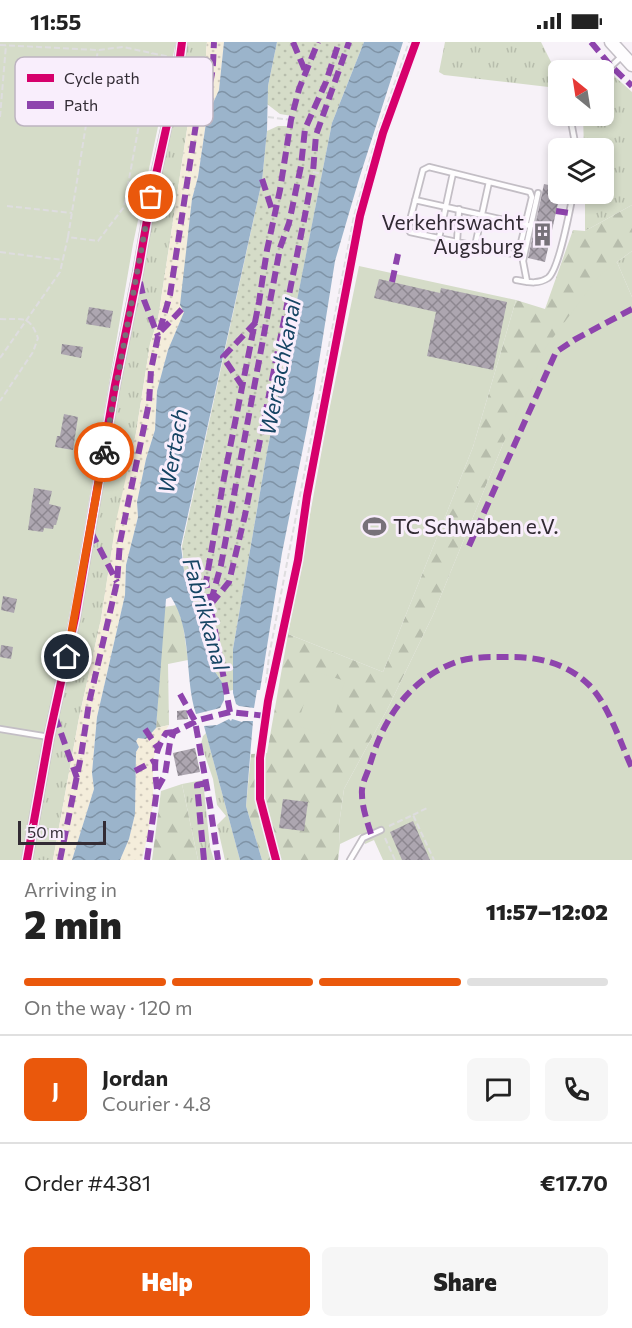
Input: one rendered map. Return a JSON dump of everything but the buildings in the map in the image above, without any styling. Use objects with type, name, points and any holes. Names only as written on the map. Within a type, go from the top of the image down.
[{"type":"street","points":[[179,57],[182,42]]},
{"type":"street","points":[[611,42],[632,65]]},
{"type":"street","points":[[27,860],[49,737],[75,618],[115,385],[167,126]]},
{"type":"lane","points":[[614,63],[622,55]]},
{"type":"lane","points":[[527,282],[523,261],[528,225],[532,197],[530,192],[429,167],[423,170],[408,228],[410,232],[513,254],[519,251],[528,225],[538,193]]},
{"type":"lane","points":[[439,238],[453,173]]},
{"type":"lane","points":[[475,246],[489,182]]},
{"type":"lane","points":[[415,200],[528,225]]},
{"type":"lane","points":[[516,280],[534,284],[549,278],[554,270],[571,204]]},
{"type":"lane","points":[[457,242],[459,209]]},
{"type":"lane","points":[[0,729],[49,737]]},
{"type":"lane","points":[[350,860],[363,838],[381,830]]},
{"type":"path","points":[[268,701],[266,684],[269,656],[354,216],[378,131],[409,42]]},
{"type":"path","points":[[301,539],[307,496],[360,216],[383,133],[416,42]]},
{"type":"path","points":[[0,45],[98,50],[123,47],[170,57]]},
{"type":"path","points":[[0,117],[6,45]]},
{"type":"path","points":[[97,57],[98,50]]},
{"type":"path","points":[[151,57],[152,53]]},
{"type":"path","points":[[268,117],[291,120]]},
{"type":"path","points":[[0,358],[60,273],[86,126]]},
{"type":"path","points":[[68,237],[98,241],[124,207],[139,126]]},
{"type":"path","points":[[313,172],[322,174]]},
{"type":"path","points":[[7,206],[72,213]]},
{"type":"path","points":[[0,252],[63,260]]},
{"type":"path","points":[[0,319],[27,320],[33,324],[38,338],[33,352],[0,400]]},
{"type":"path","points":[[268,701],[282,636]]},
{"type":"path","points":[[395,860],[381,830],[429,807]]},
{"type":"path","points":[[413,815],[434,860]]},
{"type":"green space","points":[[0,42],[176,42],[173,57],[15,57],[15,126],[158,126],[133,244],[70,611],[21,860],[0,860]]},
{"type":"green space","points":[[187,42],[207,42],[206,57],[184,57]]},
{"type":"green space","points":[[277,42],[364,42],[332,123],[267,452],[233,649],[233,690],[224,692],[224,685],[211,666],[200,620],[185,579],[182,546],[262,181],[267,131],[278,126],[290,126],[292,116],[280,114],[267,104],[268,86]]},
{"type":"green space","points":[[445,42],[541,42],[550,60],[548,60],[548,87],[444,75],[439,72]]},
{"type":"green space","points":[[614,76],[632,92],[632,205],[585,231],[585,204],[614,204],[614,138],[584,138],[583,126],[614,126]]},
{"type":"green space","points":[[170,126],[188,126],[158,319],[150,344],[136,433],[53,860],[30,860],[78,620],[119,387]]},
{"type":"green space","points":[[632,205],[632,251],[617,262],[503,444],[433,615],[388,708],[344,789],[339,825],[338,860],[262,860],[246,806],[251,754],[267,753],[288,634],[383,672],[473,447],[516,300],[545,309],[573,230],[585,231]]},
{"type":"green space","points":[[632,251],[632,297],[617,262]]},
{"type":"green space","points":[[617,262],[632,297],[632,860],[383,860],[374,840],[365,844],[361,834],[340,844],[339,825],[344,789],[388,708],[433,615],[503,444],[546,347],[599,276]]},
{"type":"green space","name":"TC Schwaben e.V.","points":[[359,266],[516,300],[473,447],[383,672],[288,634],[329,411]]},
{"type":"green space","points":[[177,605],[183,625],[188,660],[168,664],[169,725],[156,728],[164,607]]},
{"type":"green space","points":[[314,671],[345,681],[328,735],[297,726]]},
{"type":"green space","points":[[206,733],[240,860],[225,860],[217,825],[226,816],[217,805],[213,779],[201,744]]},
{"type":"green space","points":[[203,780],[210,847],[214,860],[198,860],[182,784]]},
{"type":"green space","points":[[182,784],[198,860],[152,860],[161,791]]},
{"type":"sand","points":[[207,42],[224,42],[219,90],[213,103],[213,57],[206,57]]},
{"type":"sand","points":[[188,126],[206,126],[198,177],[192,199],[184,312],[168,350],[157,391],[155,430],[137,502],[138,517],[126,565],[125,595],[97,717],[92,773],[94,789],[72,860],[53,860],[79,718],[101,619],[116,521],[136,433],[150,344],[158,319]]},
{"type":"sand","points":[[169,725],[155,754],[153,800],[142,860],[120,860],[129,839],[135,814],[136,752],[139,747],[136,741],[138,738],[146,738],[156,728]]},
{"type":"water","name":"Wertach","points":[[224,42],[277,42],[268,86],[267,131],[262,181],[181,546],[185,579],[200,620],[211,666],[224,685],[224,700],[220,708],[196,714],[192,700],[182,624],[171,597],[166,599],[156,728],[146,739],[138,738],[136,741],[139,747],[136,752],[135,814],[129,839],[120,860],[72,860],[94,789],[92,773],[97,717],[125,595],[126,565],[138,517],[137,502],[155,430],[157,391],[168,350],[184,312],[180,305],[192,199],[198,177],[206,126],[213,126],[213,103],[219,90]]},
{"type":"water","points":[[364,42],[403,42],[335,261],[314,393],[282,553],[260,690],[257,690],[254,708],[239,706],[236,704],[233,693],[233,649],[267,452],[332,123]]},
{"type":"water","points":[[229,719],[242,722],[253,721],[246,806],[262,860],[240,860],[204,726],[217,725]]},
{"type":"marked path","points":[[213,64],[214,42]]},
{"type":"marked path","points":[[293,42],[306,73]]},
{"type":"marked path","points":[[230,712],[206,582],[280,190],[291,120],[299,89],[318,42]]},
{"type":"marked path","points":[[211,601],[221,565],[280,248],[289,223],[301,166],[305,129],[326,82],[339,42]]},
{"type":"marked path","points":[[211,604],[229,582],[245,515],[305,215],[313,172],[316,135],[349,42]]},
{"type":"marked path","points":[[591,42],[632,86]]},
{"type":"marked path","points":[[60,860],[89,703],[117,582],[120,542],[149,403],[151,370],[170,295],[196,126]]},
{"type":"marked path","points":[[262,179],[273,213]]},
{"type":"marked path","points":[[556,211],[570,213]]},
{"type":"marked path","points":[[392,282],[398,254]]},
{"type":"marked path","points":[[140,282],[144,300],[158,336]]},
{"type":"marked path","points":[[161,331],[182,309]]},
{"type":"marked path","points":[[469,546],[556,352],[632,309]]},
{"type":"marked path","points":[[243,387],[223,357],[256,322]]},
{"type":"marked path","points":[[91,532],[117,582]]},
{"type":"marked path","points":[[371,834],[362,791],[382,733],[400,703],[412,690],[426,678],[459,661],[487,657],[516,657],[538,659],[570,670],[588,684],[602,701],[632,768]]},
{"type":"marked path","points":[[180,694],[195,721],[218,860]]},
{"type":"marked path","points":[[147,860],[157,789],[165,775],[170,742],[174,732],[199,720],[230,712],[267,716]]},
{"type":"marked path","points":[[55,716],[77,778]]},
{"type":"marked path","points":[[145,729],[157,747]]},
{"type":"marked path","points":[[157,789],[155,766],[157,754],[166,733],[174,732]]},
{"type":"marked path","points":[[135,771],[154,761]]},
{"type":"marked path","points":[[204,860],[197,785],[206,783]]},
{"type":"cycle path","points":[[180,57],[182,42]]},
{"type":"cycle path","points":[[276,860],[260,799],[260,758],[268,701],[298,560],[307,496],[360,216],[383,133],[416,42]]},
{"type":"cycle path","points":[[27,860],[49,737],[75,618],[115,385],[167,126]]},
{"type":"way so far","points":[[104,452],[151,197]]},
{"type":"place","name":"Verkehrswacht Augsburg","points":[[542,235]]},
{"type":"place","name":"TC Schwaben e.V.","points":[[375,527]]},
{"type":"route","points":[[67,657],[104,452]]},
{"type":"water label","name":"Wertachkanal","points":[[280,367]]},
{"type":"water label","name":"Fabrikkanal","points":[[206,614]]}]
